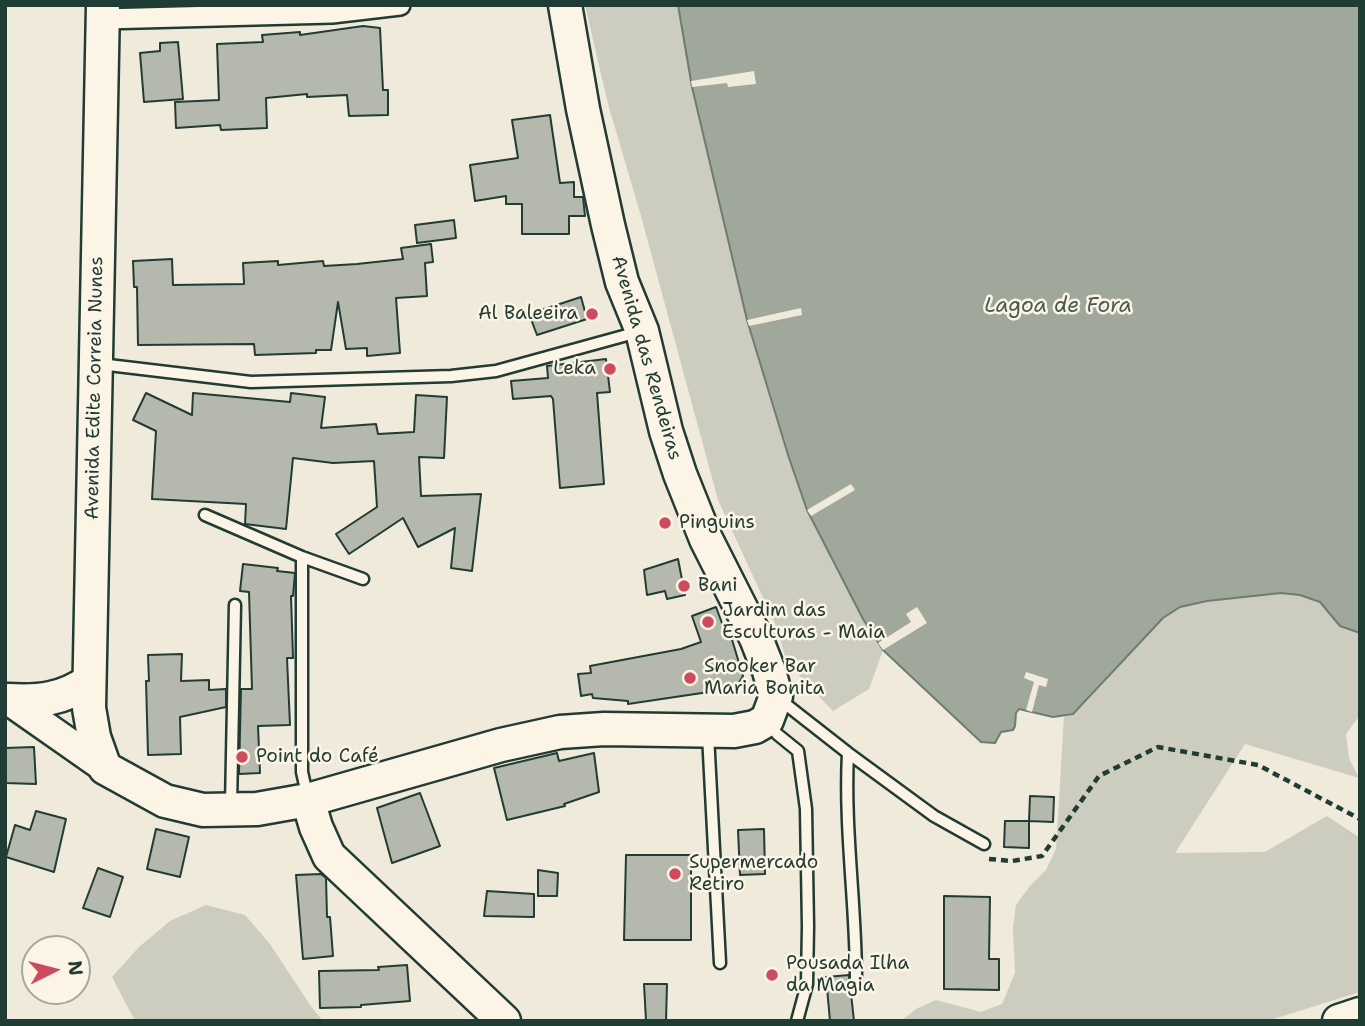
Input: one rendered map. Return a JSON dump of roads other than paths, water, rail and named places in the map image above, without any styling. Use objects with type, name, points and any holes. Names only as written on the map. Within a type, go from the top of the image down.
[{"type":"main road","name":"Avenida das Rendeiras","points":[[565,5],[583,109],[622,282],[642,331],[666,431],[680,474],[706,539],[756,638],[771,708]]},
{"type":"main road","name":"Avenida Edite Correia Nunes","points":[[103,12],[89,708],[94,737],[105,768]]},
{"type":"main road","points":[[7,699],[35,702],[55,698],[89,681]]},
{"type":"main road","points":[[105,768],[165,801],[203,810],[257,809],[308,800],[502,745],[561,732],[604,729],[734,731],[755,727],[771,708]]},
{"type":"main road","points":[[308,800],[329,856],[504,1021]]},
{"type":"main road","points":[[1339,1021],[1360,1014]]},
{"type":"street","points":[[103,12],[332,13],[400,5]]},
{"type":"street","points":[[7,699],[105,768]]},
{"type":"lane","points":[[96,363],[251,383],[451,376],[496,371],[642,331]]},
{"type":"lane","points":[[205,515],[302,557],[363,579]]},
{"type":"lane","points":[[302,557],[302,772],[308,800]]},
{"type":"lane","points":[[231,809],[236,605]]},
{"type":"lane","points":[[771,708],[848,753],[934,816],[984,844]]},
{"type":"lane","points":[[771,708],[778,734],[798,751],[806,809],[807,984],[797,1021]]},
{"type":"lane","points":[[707,731],[720,963]]},
{"type":"lane","points":[[848,753],[848,848],[856,941],[856,979]]},
{"type":"water","name":"Lagoa de Fora","points":[[678,5],[1360,5],[1360,633],[1340,626],[1320,602],[1300,595],[1281,593],[1207,601],[1180,607],[1163,618],[1073,714],[1053,717],[1019,709],[1013,730],[1001,732],[995,743],[981,742],[883,650],[863,619],[807,510],[747,320],[692,87]]},
{"type":"place","name":"Al Baleeira","points":[[592,314]]},
{"type":"place","name":"Leka","points":[[610,369]]},
{"type":"place","name":"Pinguins","points":[[665,523]]},
{"type":"place","name":"Bani","points":[[684,586]]},
{"type":"place","name":"Jardim das Esculturas - Maia","points":[[708,622]]},
{"type":"place","name":"Snooker Bar Maria Bonita","points":[[690,678]]},
{"type":"place","name":"Point do Café","points":[[242,757]]},
{"type":"place","name":"Supermercado Retiro","points":[[675,874]]},
{"type":"place","name":"Pousada Ilha da Magia","points":[[772,975]]}]
